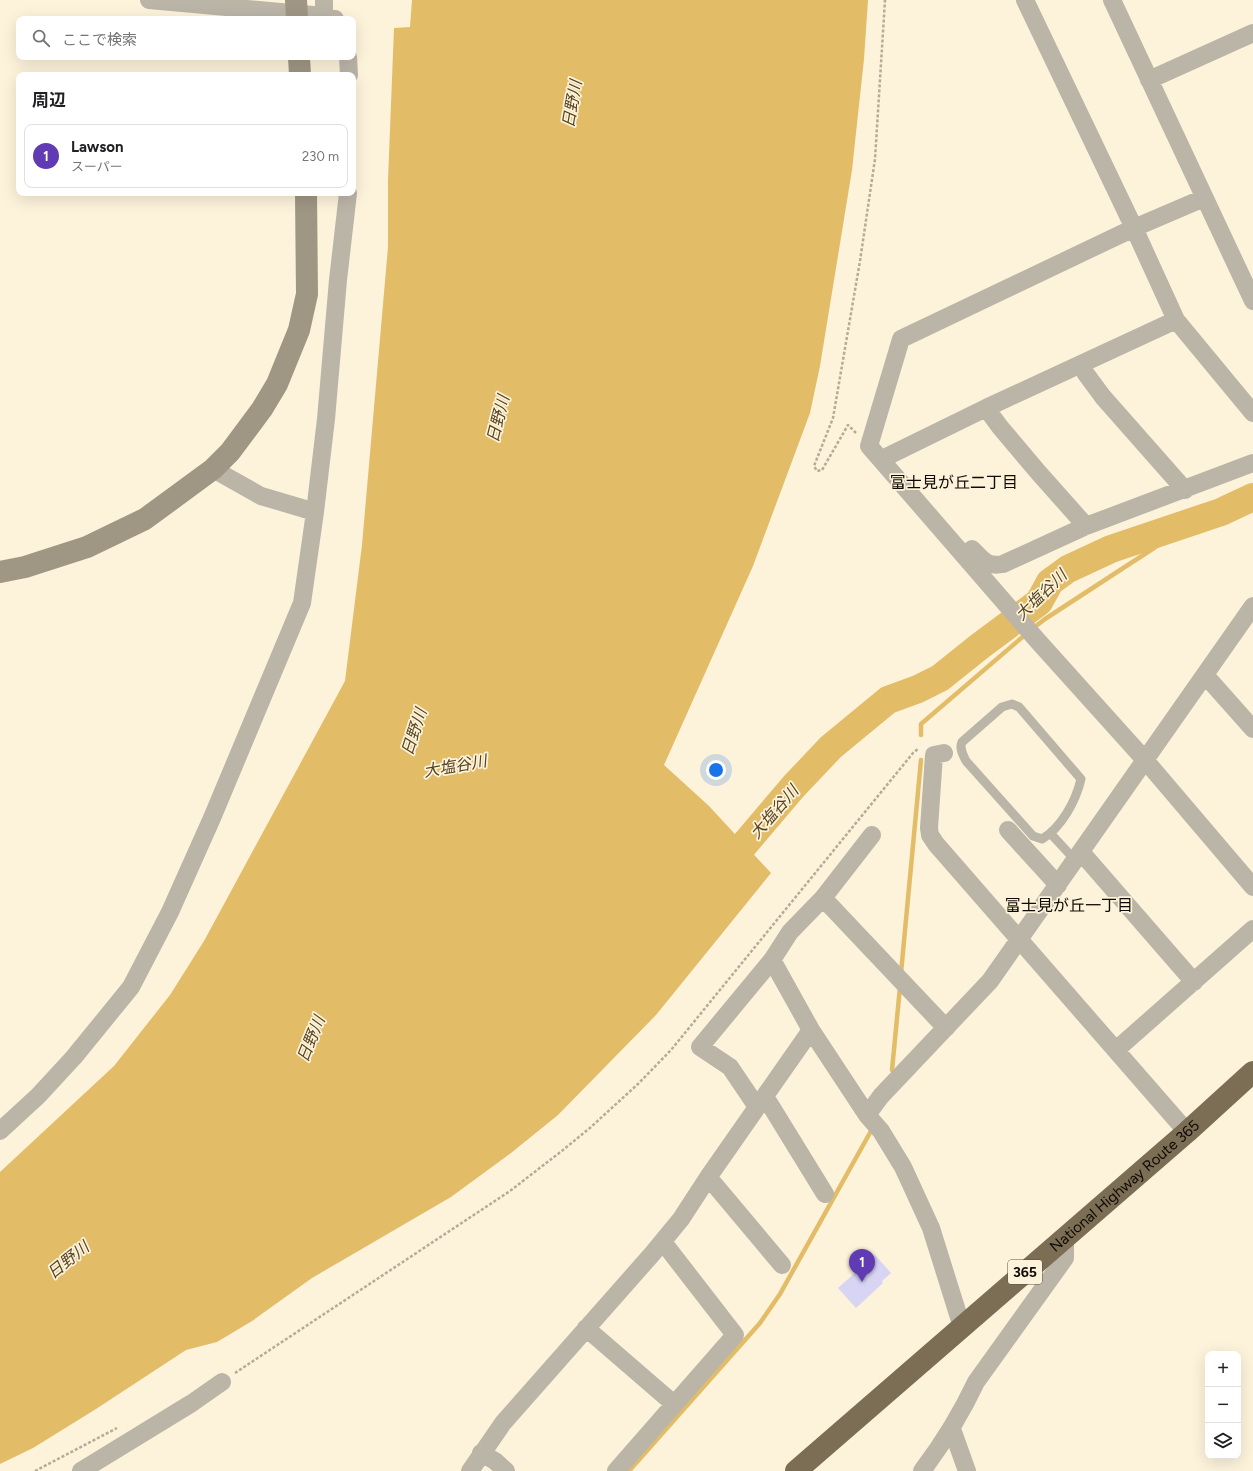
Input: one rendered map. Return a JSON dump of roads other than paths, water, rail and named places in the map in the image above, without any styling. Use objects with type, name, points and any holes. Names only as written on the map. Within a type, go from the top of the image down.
[{"type":"highway","name":"National Highway Route 365","points":[[796,1471],[1187,1132],[1253,1072]]},
{"type":"main road","points":[[296,0],[297,16]]},
{"type":"main road","points":[[299,60],[300,72]]},
{"type":"main road","points":[[0,572],[25,567],[87,547],[145,519],[213,469],[230,452],[262,410],[277,384],[299,330],[308,294],[306,196]]},
{"type":"street","points":[[149,0],[327,12]]},
{"type":"street","points":[[1025,0],[1134,228],[1176,320],[1253,413]]},
{"type":"street","points":[[1112,0],[1253,301]]},
{"type":"street","points":[[1149,80],[1253,33]]},
{"type":"street","points":[[348,60],[349,72]]},
{"type":"street","points":[[0,1131],[38,1096],[74,1057],[131,987],[166,919],[212,818],[302,603],[326,419],[338,280],[348,196]]},
{"type":"street","points":[[1204,198],[1134,228],[901,339],[869,446],[882,459],[1037,640],[1145,760],[1253,887]]},
{"type":"street","points":[[882,459],[986,408],[1176,320]]},
{"type":"street","points":[[1081,364],[1086,374],[1103,397],[1185,490]]},
{"type":"street","points":[[986,408],[1028,461],[1086,526]]},
{"type":"street","points":[[942,529],[965,541],[988,564],[1003,564],[1086,526],[1185,490],[1253,463]]},
{"type":"street","points":[[213,469],[261,496],[315,512]]},
{"type":"street","points":[[867,1114],[880,1096],[986,985],[1058,885],[1253,606]]},
{"type":"street","points":[[1205,675],[1253,729]]},
{"type":"street","points":[[939,754],[929,828],[930,835],[936,844],[1019,940],[1187,1132]]},
{"type":"street","points":[[1008,830],[1058,885]]},
{"type":"street","points":[[825,1194],[769,1103],[760,1103],[730,1068],[700,1047],[772,960],[790,932],[823,898],[872,835]]},
{"type":"street","points":[[1078,856],[1194,982]]},
{"type":"street","points":[[823,898],[946,1028]]},
{"type":"street","points":[[1116,1050],[1253,929]]},
{"type":"street","points":[[772,960],[811,1030],[867,1114],[881,1131],[899,1161],[931,1228],[962,1327]]},
{"type":"street","points":[[470,1471],[503,1423],[663,1242],[681,1219],[707,1179],[811,1030]]},
{"type":"street","points":[[707,1179],[714,1184],[782,1265]]},
{"type":"street","points":[[922,1471],[952,1429],[976,1382],[1065,1258],[1065,1238]]},
{"type":"street","points":[[616,1471],[735,1335],[663,1242]]},
{"type":"street","points":[[586,1328],[674,1404]]},
{"type":"street","points":[[81,1471],[222,1382]]},
{"type":"street","points":[[952,1429],[967,1471]]},
{"type":"street","points":[[481,1453],[495,1461],[506,1471]]},
{"type":"lane","points":[[1012,704],[1020,707],[1081,779],[1080,786],[1063,820],[1051,834],[1042,839],[1033,836],[966,761],[962,754],[962,742],[1006,705],[1012,704]]},
{"type":"lane","points":[[1051,834],[1078,856]]},
{"type":"water","name":"日野川","points":[[412,0],[868,0],[864,59],[852,170],[820,366],[810,413],[753,566],[664,765],[709,806],[771,873],[656,1015],[558,1115],[511,1153],[451,1197],[312,1278],[252,1321],[217,1342],[186,1350],[33,1448],[0,1464],[0,1172],[114,1066],[170,995],[204,941],[345,681],[362,545],[388,247],[388,180],[394,28],[410,27]]},
{"type":"waterway","name":"大塩谷川","points":[[720,873],[794,786],[831,747],[888,700],[918,689],[940,678],[1039,602],[1050,582],[1068,569],[1111,549],[1221,512],[1253,497]]},
{"type":"waterway","points":[[1032,629],[1186,525]]},
{"type":"waterway","points":[[921,735],[921,724],[1026,634]]},
{"type":"waterway","points":[[901,973],[921,760]]},
{"type":"waterway","points":[[892,1070],[900,987]]},
{"type":"waterway","points":[[629,1471],[760,1323],[780,1294],[871,1131]]},
{"type":"place","name":"Lawson","points":[[862,1282]]},
{"type":"district","name":"富士見が丘二丁目","points":[[954,482]]},
{"type":"district","name":"富士見が丘一丁目","points":[[1069,905]]}]
